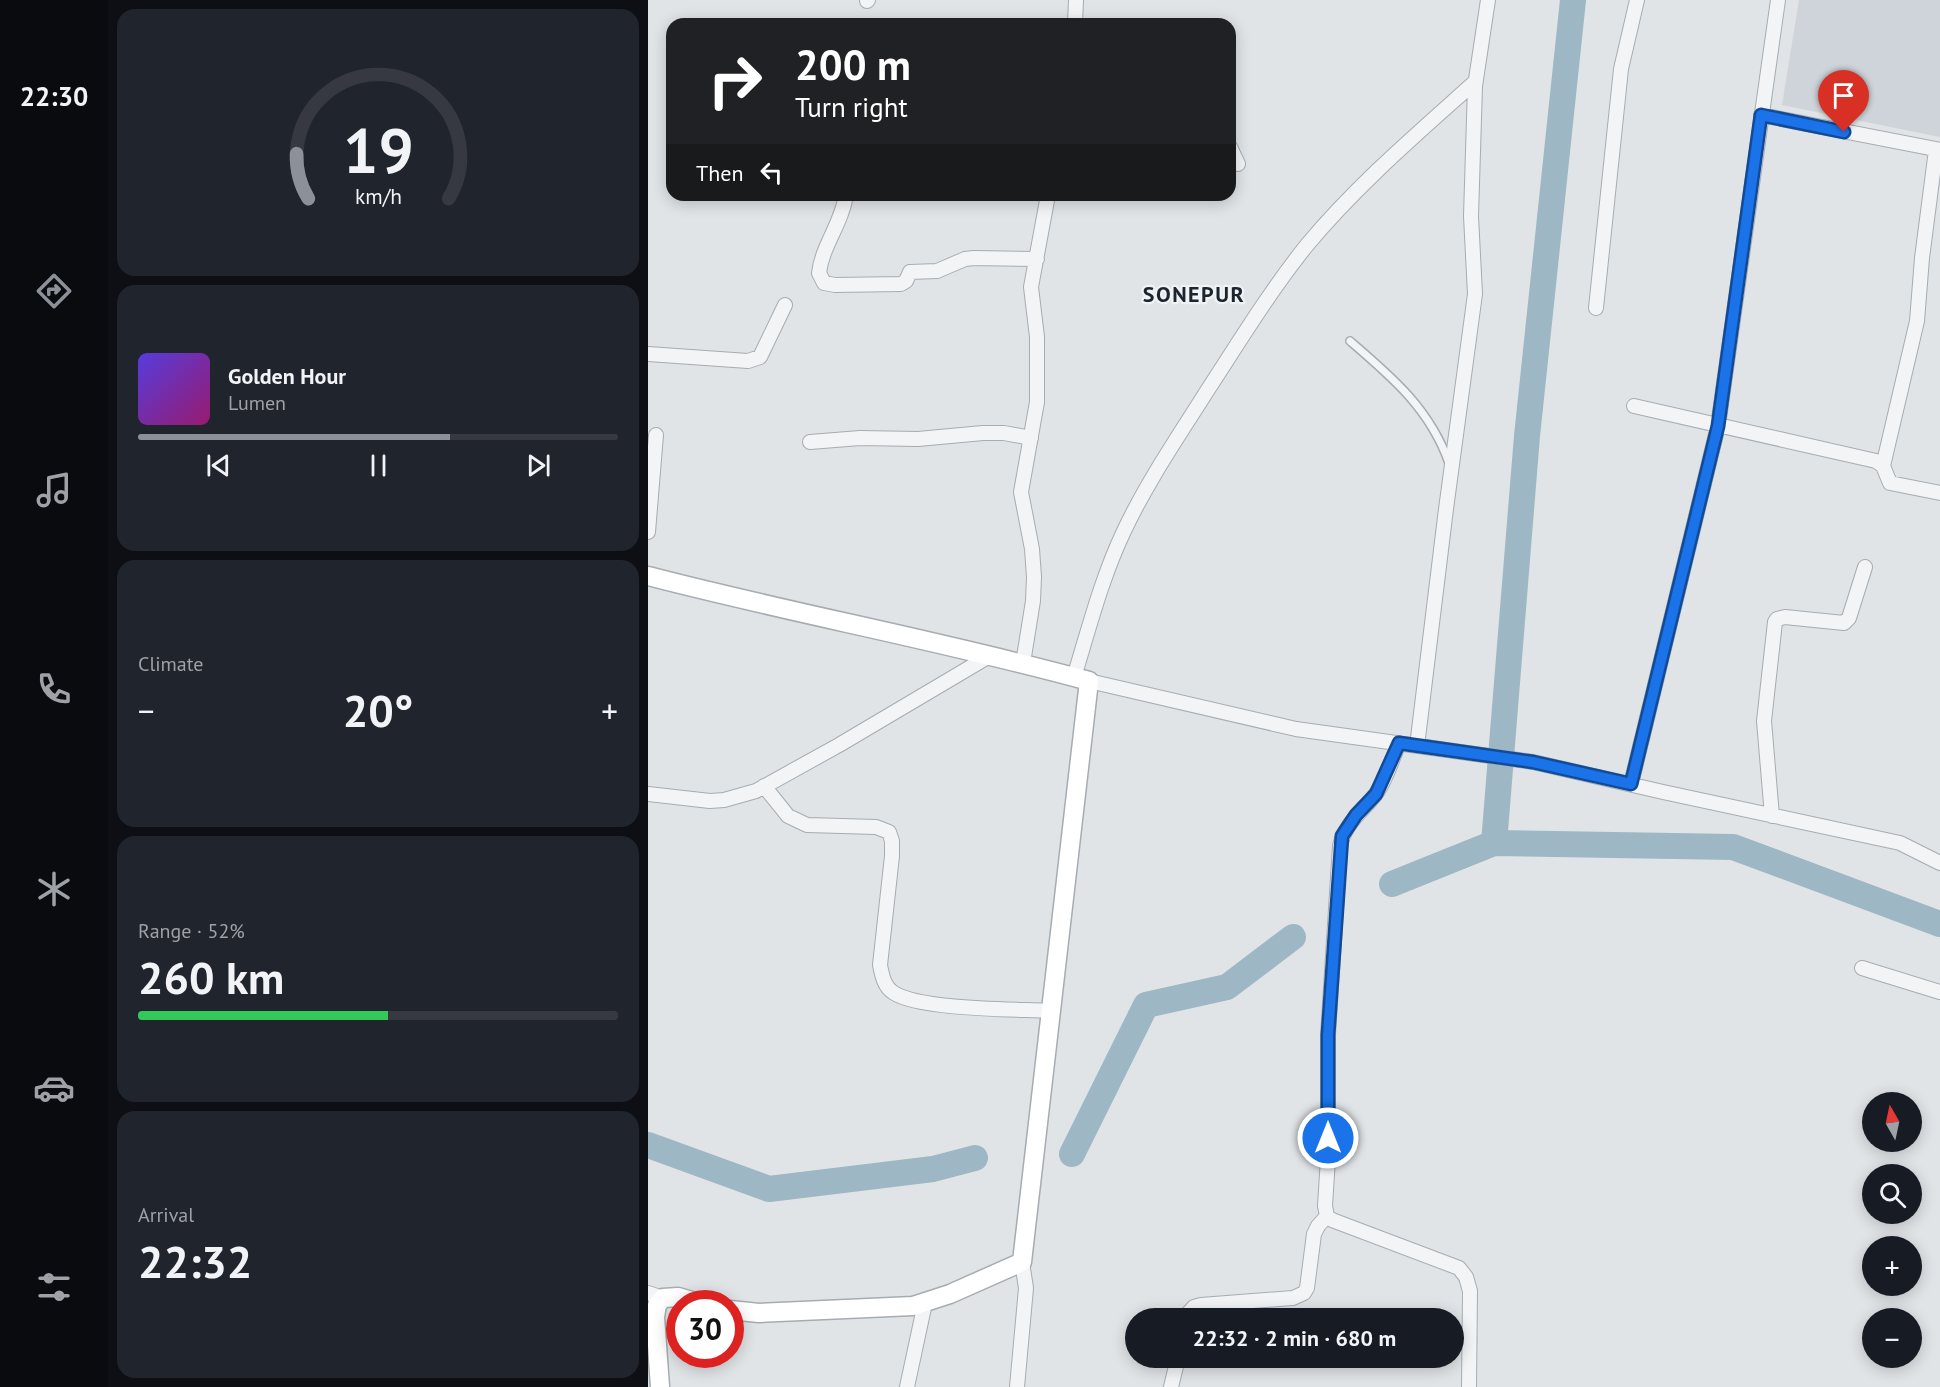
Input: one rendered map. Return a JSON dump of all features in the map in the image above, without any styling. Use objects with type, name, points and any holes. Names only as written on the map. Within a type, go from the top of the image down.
[{"type":"street","points":[[1075,18],[1076,0]]},
{"type":"street","points":[[1417,746],[1475,294],[1471,216],[1476,81],[1488,0]]},
{"type":"street","points":[[1596,308],[1621,69],[1637,0]]},
{"type":"street","points":[[1631,784],[1718,426],[1778,0]]},
{"type":"street","points":[[1017,1387],[1026,1288],[1022,1262],[1051,1011],[1082,679],[1104,582],[1123,532],[1165,458],[1245,332],[1289,269],[1333,216],[1423,128],[1476,81]]},
{"type":"street","points":[[1761,115],[1938,150],[1922,258],[1918,313],[1883,466]]},
{"type":"street","points":[[1236,160],[1238,164]]},
{"type":"street","points":[[845,201],[842,215],[819,269],[824,283],[835,285],[901,284],[906,281],[910,272],[937,271],[965,259],[1037,259]]},
{"type":"street","points":[[1023,663],[1033,601],[1034,577],[1032,549],[1022,492],[1037,402],[1037,337],[1031,287],[1046,201]]},
{"type":"street","points":[[648,354],[753,361],[763,352],[785,305]]},
{"type":"street","points":[[1634,406],[1876,461],[1883,466],[1890,483],[1940,493]]},
{"type":"street","points":[[810,442],[860,438],[918,439],[983,433],[1004,433],[1031,438]]},
{"type":"street","points":[[648,532],[656,435]]},
{"type":"street","points":[[1772,816],[1764,721],[1774,622],[1785,617],[1844,623],[1849,618],[1865,567]]},
{"type":"street","points":[[648,576],[744,601],[991,655],[1082,679],[1296,729],[1533,762],[1900,843],[1940,863]]},
{"type":"street","points":[[651,794],[710,801],[724,800],[756,790],[991,655]]},
{"type":"street","points":[[1399,743],[1376,794],[1348,825],[1340,846],[1328,1035],[1328,1158],[1325,1206],[1327,1216],[1332,1220],[1459,1268],[1466,1277],[1470,1291],[1469,1387]]},
{"type":"street","points":[[764,786],[788,816],[807,825],[876,828],[889,832],[892,841],[892,856],[880,965],[882,978],[893,992],[927,1004],[1051,1011]]},
{"type":"street","points":[[1862,968],[1940,992]]},
{"type":"street","points":[[1193,1308],[1201,1305],[1293,1298],[1304,1293],[1307,1288],[1314,1234],[1327,1216]]},
{"type":"street","points":[[744,1311],[759,1313],[899,1308],[925,1303],[1022,1262]]},
{"type":"street","points":[[656,1296],[655,1317],[660,1387]]},
{"type":"street","points":[[907,1387],[925,1303]]},
{"type":"street","points":[[1171,1387],[1176,1368]]},
{"type":"lane","points":[[1350,341],[1426,415],[1440,440],[1452,471]]},
{"type":"shaded area","points":[[1799,0],[1940,0],[1940,137],[1782,105]]},
{"type":"waterway","points":[[1494,843],[1527,436],[1573,0]]},
{"type":"waterway","points":[[1392,884],[1494,843],[1733,847],[1940,924]]},
{"type":"waterway","points":[[1072,1154],[1146,1005],[1227,987],[1293,937]]},
{"type":"waterway","points":[[648,1145],[769,1189],[933,1169],[975,1158]]},
{"type":"district","name":"SONEPUR","points":[[1194,294]]},
{"type":"route","points":[[1328,1138],[1328,1035],[1342,836],[1356,815],[1376,794],[1399,743],[1533,762],[1631,784],[1718,426],[1761,115],[1844,132]]}]
